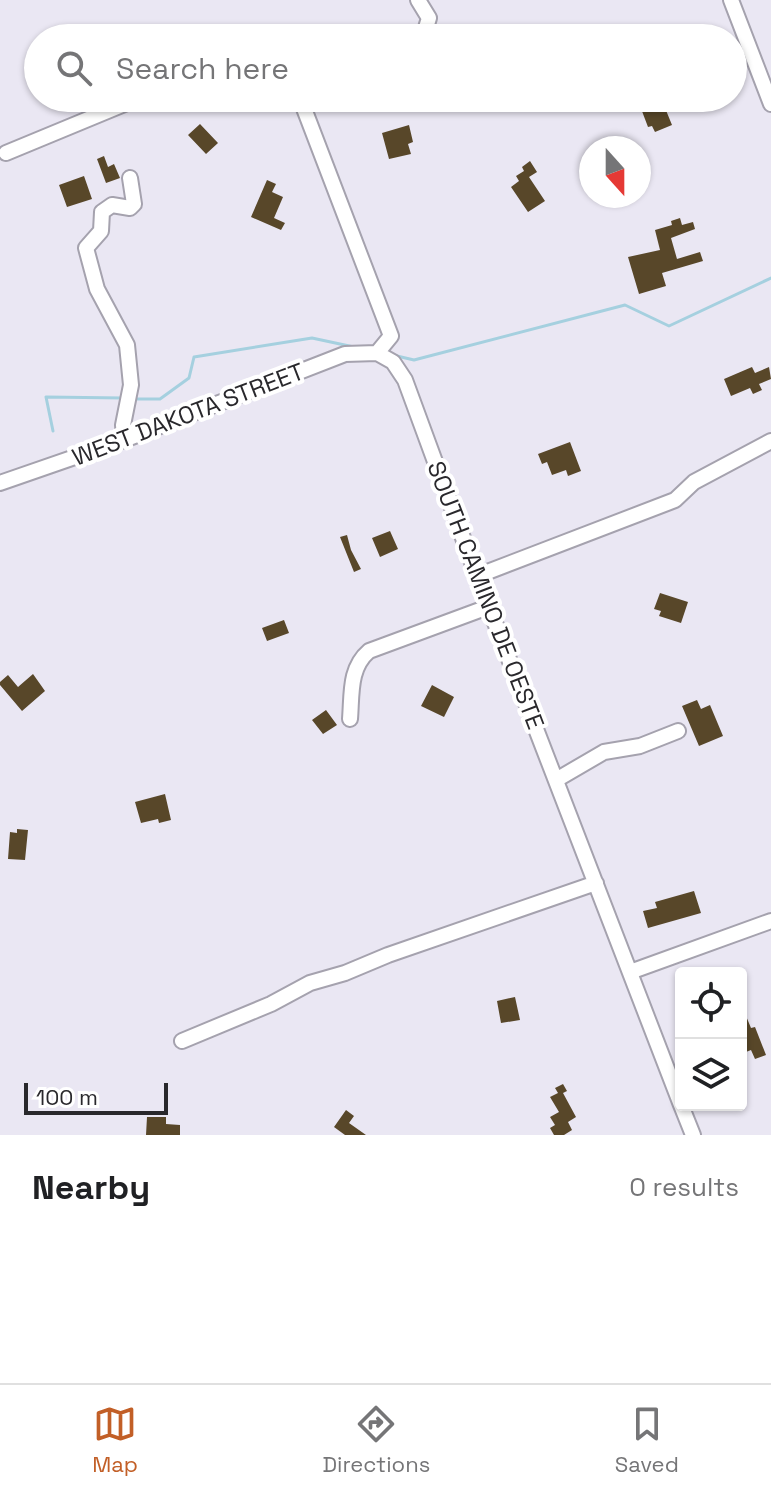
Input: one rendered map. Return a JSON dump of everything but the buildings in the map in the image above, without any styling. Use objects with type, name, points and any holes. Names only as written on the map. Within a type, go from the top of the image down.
[{"type":"street","points":[[418,0],[429,18],[427,24]]},
{"type":"street","points":[[731,0],[740,24]]},
{"type":"street","points":[[747,42],[771,104]]},
{"type":"street","points":[[0,137],[3,155],[106,112]]},
{"type":"street","points":[[305,112],[391,336],[377,353]]},
{"type":"street","points":[[124,440],[123,425],[131,385],[127,345],[97,289],[86,248],[101,231],[102,212],[112,205],[130,208],[134,204],[130,178]]},
{"type":"street","name":"WEST DAKOTA STREET","points":[[0,483],[124,440],[345,354],[377,353]]},
{"type":"street","name":"SOUTH CAMINO DE OESTE","points":[[377,353],[393,362],[405,380],[488,607],[675,1089]]},
{"type":"street","points":[[477,576],[675,500],[694,482],[771,441]]},
{"type":"street","points":[[350,719],[354,671],[357,662],[369,651],[488,607]]},
{"type":"street","points":[[556,780],[613,748],[640,746],[678,731]]},
{"type":"street","points":[[182,1041],[271,1004],[310,983],[596,883]]},
{"type":"street","points":[[630,972],[771,921]]},
{"type":"street","name":"SOUTH CAMINO DE OESTE","points":[[683,1111],[693,1135]]},
{"type":"waterway","points":[[397,356],[414,360],[625,305],[669,326],[771,278]]},
{"type":"waterway","points":[[135,399],[160,399],[189,378],[194,357],[312,338],[354,347]]},
{"type":"waterway","points":[[53,431],[46,397],[123,398]]}]
